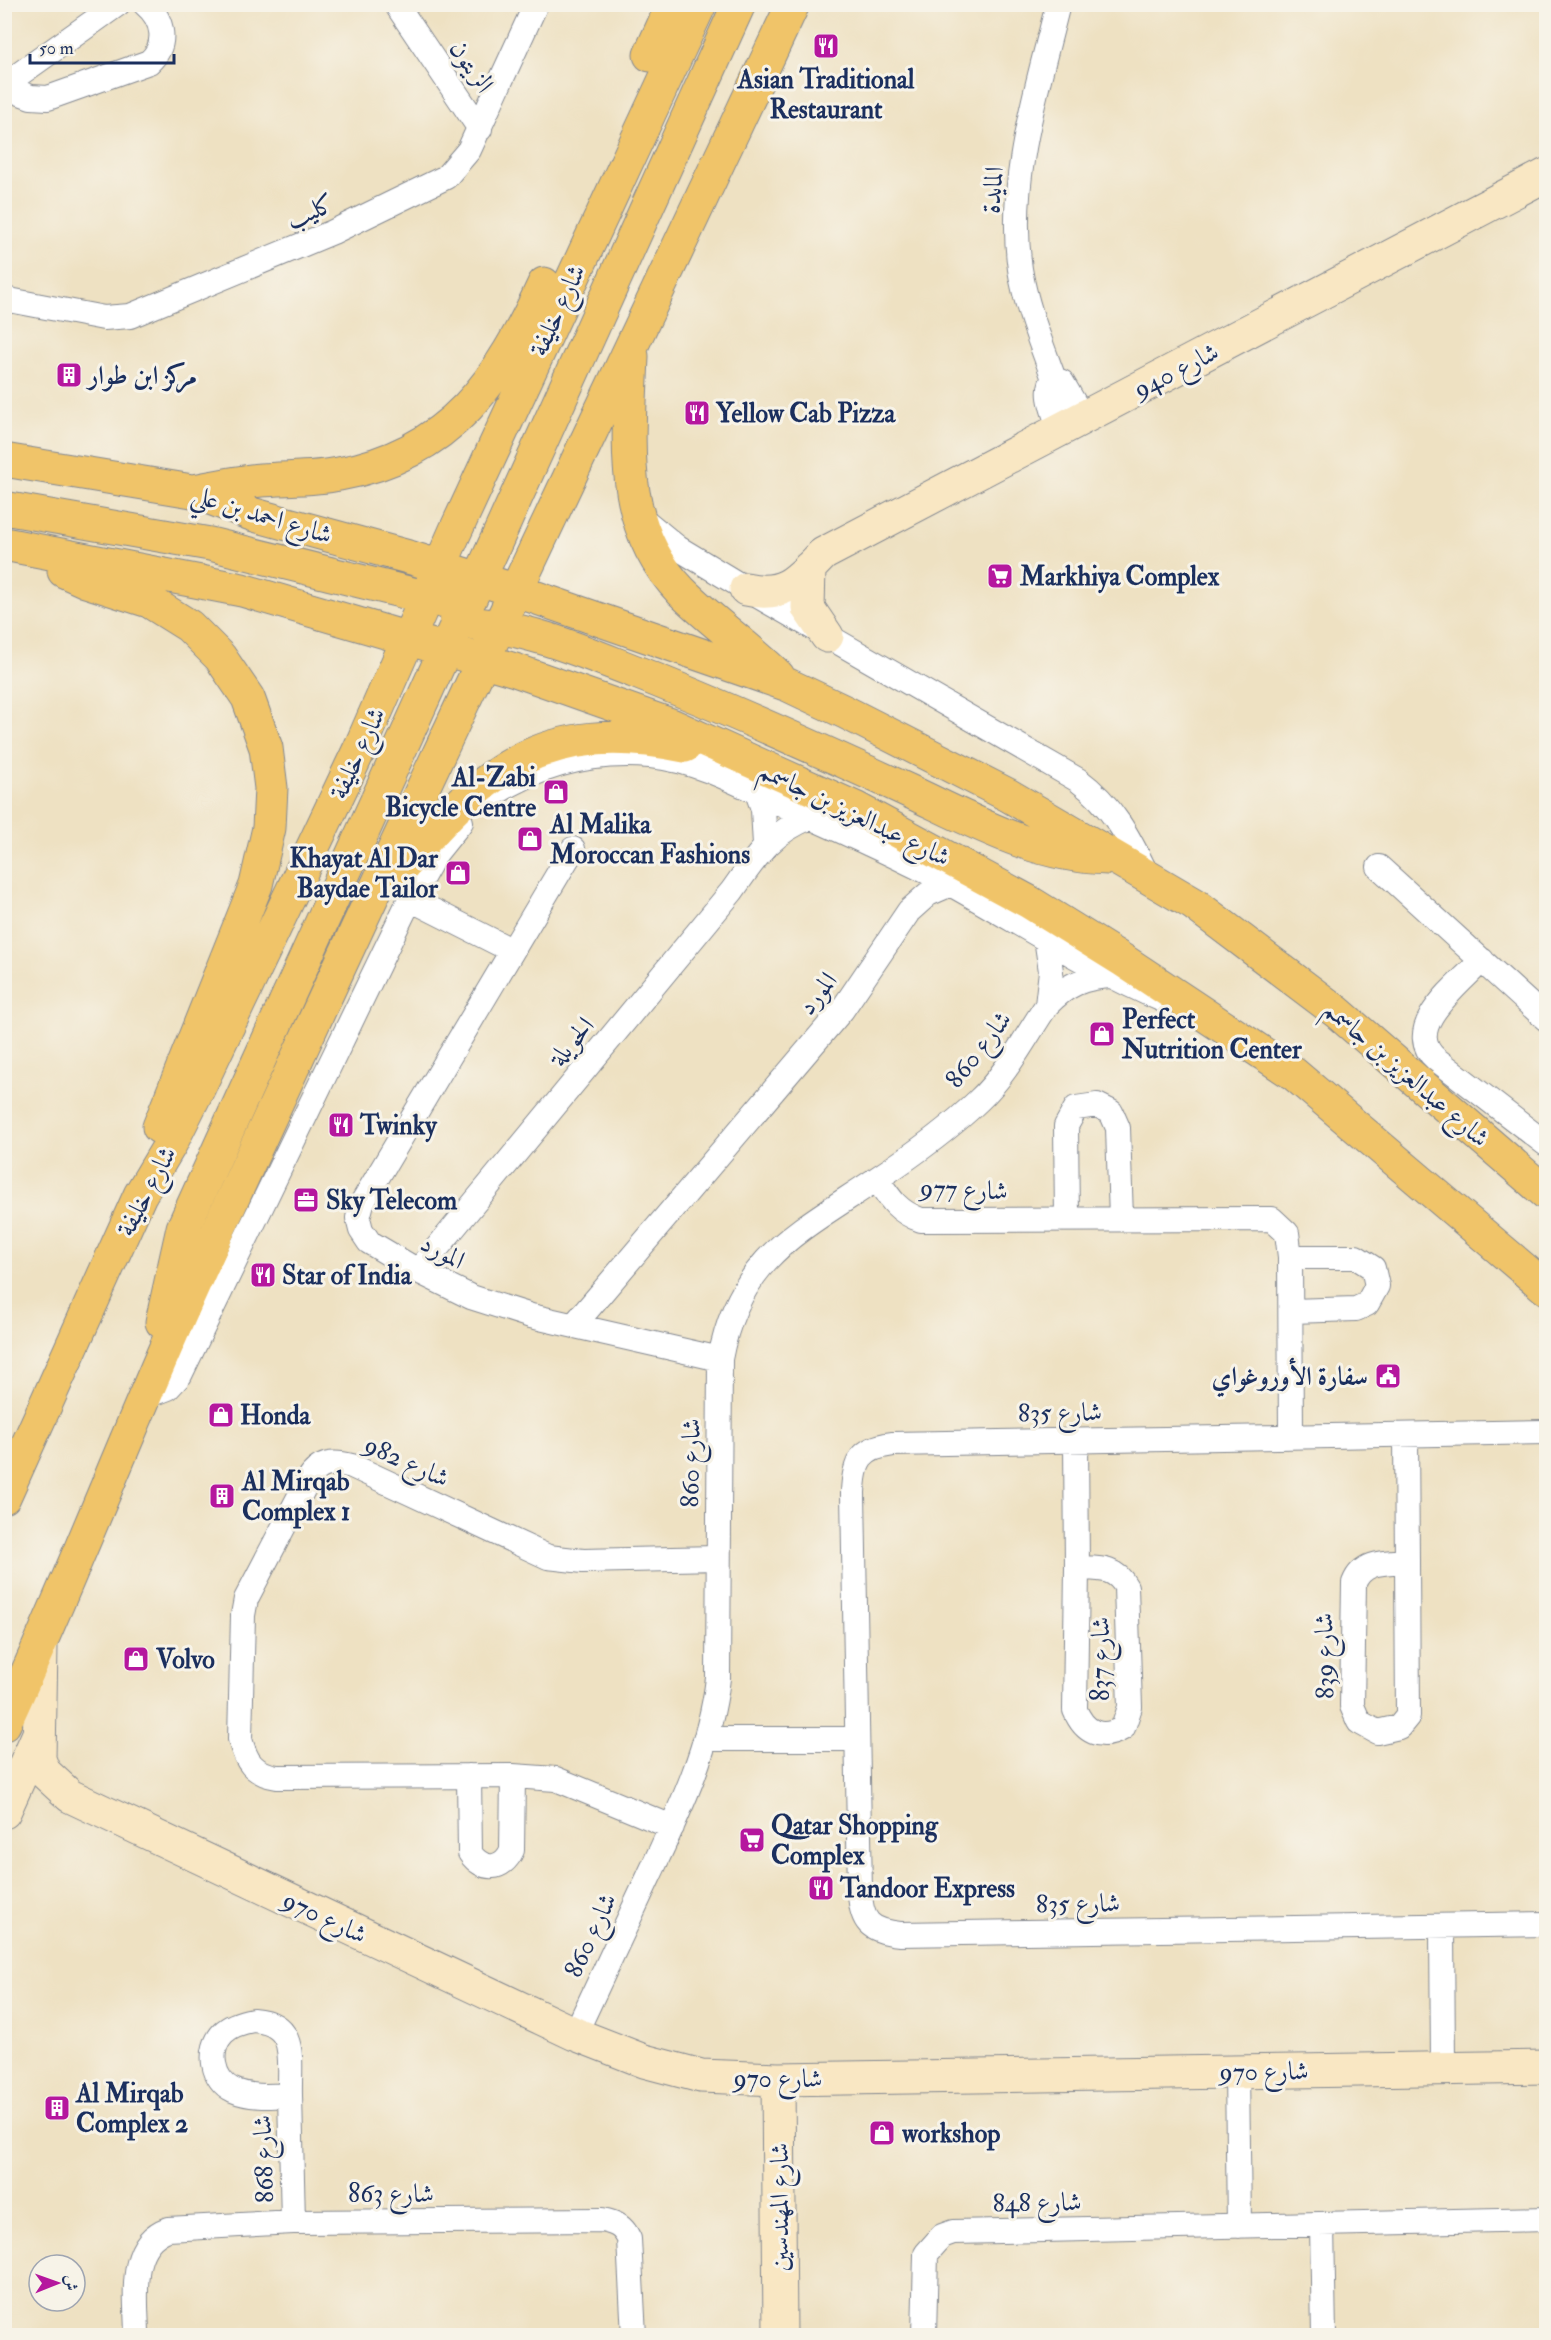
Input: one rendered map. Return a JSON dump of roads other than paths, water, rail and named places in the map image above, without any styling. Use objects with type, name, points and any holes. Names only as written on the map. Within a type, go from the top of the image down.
[{"type":"main road","points":[[192,491],[259,480],[336,475],[374,466],[398,456],[433,436],[470,406],[501,368],[527,321],[673,4]]},
{"type":"main road","name":"شارع خليفة","points":[[4,1724],[41,1646],[191,1292],[482,661],[441,568],[700,4]]},
{"type":"main road","points":[[145,1397],[183,1228],[739,4]]},
{"type":"main road","name":"شارع خليفة","points":[[4,1497],[140,1195],[171,1143],[199,1087],[410,638],[514,590],[793,4]]},
{"type":"main road","points":[[632,345],[630,474],[635,513],[660,564],[681,591],[788,685]]},
{"type":"main road","name":"شارع احمد بن علي","points":[[4,460],[192,491],[251,514],[441,568]]},
{"type":"main road","points":[[4,508],[210,544],[462,614],[577,649],[742,714],[1015,840],[1077,857],[1115,858]]},
{"type":"main road","points":[[4,544],[242,590],[410,638],[462,614]]},
{"type":"main road","points":[[39,550],[74,576],[149,601],[189,626],[220,657],[248,698],[266,748],[271,788],[269,828],[256,885],[165,1109],[140,1195]]},
{"type":"main road","name":"شارع عبدالعزيز بن جاسمم","points":[[514,590],[788,685],[1008,795],[1147,875],[1194,904],[1277,964],[1539,1183]]},
{"type":"main road","name":"شارع عبدالعزيز بن جاسمم","points":[[482,661],[671,725],[761,780],[855,808],[1029,902],[1294,1074],[1546,1288]]},
{"type":"main road","points":[[366,909],[443,818],[493,776],[531,753],[563,743],[594,738],[648,739],[707,750],[761,780]]},
{"type":"street","points":[[4,86],[118,4]]},
{"type":"street","points":[[4,86],[31,97],[48,98],[148,62],[160,49],[162,39],[156,16],[145,4]]},
{"type":"street","name":"الزيتون","points":[[396,4],[480,129]]},
{"type":"street","name":"كليب","points":[[4,299],[104,318],[117,318],[146,312],[333,232],[428,188],[446,177],[458,165],[480,129],[536,4]]},
{"type":"street","name":"المايدة","points":[[1058,4],[1026,142],[1020,176],[1017,219],[1020,270],[1026,297],[1054,379],[1062,382],[1072,424]]},
{"type":"street","name":"شارع 940","points":[[746,589],[766,594],[779,590],[809,568],[823,554],[1546,175]]},
{"type":"street","points":[[635,513],[678,548],[1078,780],[1098,794],[1126,832],[1147,875]]},
{"type":"street","points":[[809,568],[808,608],[827,636]]},
{"type":"street","name":"شارع عبدالعزيز بن جاسمم","points":[[410,899],[436,853],[466,817],[495,793],[524,777],[566,761],[614,755],[652,756],[761,780],[811,817],[951,884],[1111,976],[1167,1002],[1204,1014]]},
{"type":"street","points":[[761,780],[765,845]]},
{"type":"street","name":"الحويلة","points":[[418,1271],[732,891],[765,845],[794,824],[811,817]]},
{"type":"street","name":"المورد","points":[[573,849],[362,1203],[358,1218],[361,1230],[369,1242],[418,1271],[495,1307],[720,1359]]},
{"type":"street","points":[[908,863],[912,887],[909,910]]},
{"type":"street","points":[[1379,867],[1546,1019]]},
{"type":"street","name":"المورد","points":[[574,1324],[842,1010],[909,910],[928,894],[951,884]]},
{"type":"street","points":[[145,1397],[168,1388],[180,1375],[410,899],[511,950]]},
{"type":"street","name":"شارع 860","points":[[1046,938],[1051,971],[1047,1005]]},
{"type":"street","name":"شارع عبدالعزيز بن جاسمم","points":[[1482,960],[1428,1019],[1423,1042],[1426,1051],[1546,1144]]},
{"type":"street","name":"شارع 860","points":[[575,2034],[672,1827],[707,1739],[718,1678],[720,1359],[725,1331],[734,1308],[749,1280],[770,1255],[806,1225],[936,1137],[980,1099],[1047,1005],[1060,992],[1075,982],[1093,977],[1111,976]]},
{"type":"street","points":[[1067,1218],[1066,1126],[1076,1108],[1097,1105],[1111,1112],[1118,1128],[1121,1219]]},
{"type":"street","name":"شارع 977","points":[[877,1179],[894,1205],[906,1214],[921,1220],[1272,1219],[1287,1233],[1290,1257],[1291,1436]]},
{"type":"street","points":[[1290,1257],[1356,1257],[1373,1268],[1377,1286],[1367,1304],[1356,1309],[1291,1311]]},
{"type":"street","name":"شارع 835","points":[[1546,1432],[1406,1437],[1291,1436],[893,1444],[876,1446],[863,1454],[856,1465],[853,1477],[856,1739],[861,1909],[866,1921],[885,1933],[1546,1924]]},
{"type":"street","name":"شارع 839","points":[[1406,1437],[1407,1562],[1408,1716],[1400,1727],[1377,1732],[1359,1722],[1352,1706],[1354,1583],[1358,1573],[1367,1566],[1407,1562]]},
{"type":"street","name":"شارع 837","points":[[1076,1441],[1075,1710],[1085,1728],[1095,1734],[1114,1734],[1123,1728],[1130,1707],[1126,1587],[1116,1573],[1108,1570],[1077,1568]]},
{"type":"street","name":"شارع 982","points":[[672,1827],[556,1779],[513,1776],[277,1777],[262,1774],[252,1768],[245,1758],[240,1740],[243,1615],[246,1599],[312,1473],[329,1462],[352,1466],[535,1552],[564,1561],[717,1558]]},
{"type":"street","name":"شارع 970","points":[[41,1646],[39,1759],[44,1772],[70,1796],[575,2034],[644,2061],[701,2076],[778,2079],[1546,2067]]},
{"type":"street","points":[[4,1814],[38,1736]]},
{"type":"street","points":[[707,1739],[856,1739]]},
{"type":"street","points":[[469,1776],[470,1853],[476,1862],[487,1866],[500,1866],[507,1860],[512,1850],[513,1776]]},
{"type":"street","name":"شارع 970","points":[[4,1814],[22,1799],[49,1795],[70,1796]]},
{"type":"street","points":[[1442,1927],[1443,2067]]},
{"type":"street","points":[[1237,2071],[1239,2226]]},
{"type":"street","name":"شارع المهندسين","points":[[778,2079],[780,2336]]},
{"type":"street","name":"شارع 868","points":[[290,2095],[293,2222]]},
{"type":"street","name":"شارع 848","points":[[924,2336],[926,2254],[942,2236],[953,2232],[1546,2219]]},
{"type":"street","name":"شارع 863","points":[[137,2336],[138,2266],[142,2251],[157,2232],[179,2227],[293,2222],[602,2220],[615,2222],[624,2228],[629,2239],[634,2336]]},
{"type":"street","points":[[1322,2225],[1324,2336]]},
{"type":"place","name":"Asian Traditional Restaurant","points":[[826,46]]},
{"type":"place","name":"مركز ابن طوار","points":[[69,375]]},
{"type":"place","name":"Yellow Cab Pizza","points":[[697,413]]},
{"type":"place","name":"Markhiya Complex","points":[[1000,576]]},
{"type":"place","name":"Al-Zabi Bicycle Centre","points":[[556,792]]},
{"type":"place","name":"Al Malika Moroccan Fashions","points":[[530,839]]},
{"type":"place","name":"Khayat Al Dar Baydae Tailor","points":[[458,873]]},
{"type":"place","name":"Perfect Nutrition Center","points":[[1102,1034]]},
{"type":"place","name":"Twinky","points":[[341,1125]]},
{"type":"place","name":"Sky Telecom","points":[[306,1200]]},
{"type":"place","name":"Star of India","points":[[263,1275]]},
{"type":"place","name":"سفارة الأوروغواي","points":[[1388,1376]]},
{"type":"place","name":"Honda","points":[[221,1415]]},
{"type":"place","name":"Al Mirqab Complex 1","points":[[222,1496]]},
{"type":"place","name":"Volvo","points":[[136,1659]]},
{"type":"place","name":"Qatar Shopping Complex","points":[[752,1840]]},
{"type":"place","name":"Tandoor Express","points":[[821,1888]]},
{"type":"place","name":"Al Mirqab Complex 2","points":[[57,2108]]},
{"type":"place","name":"workshop","points":[[882,2133]]}]
